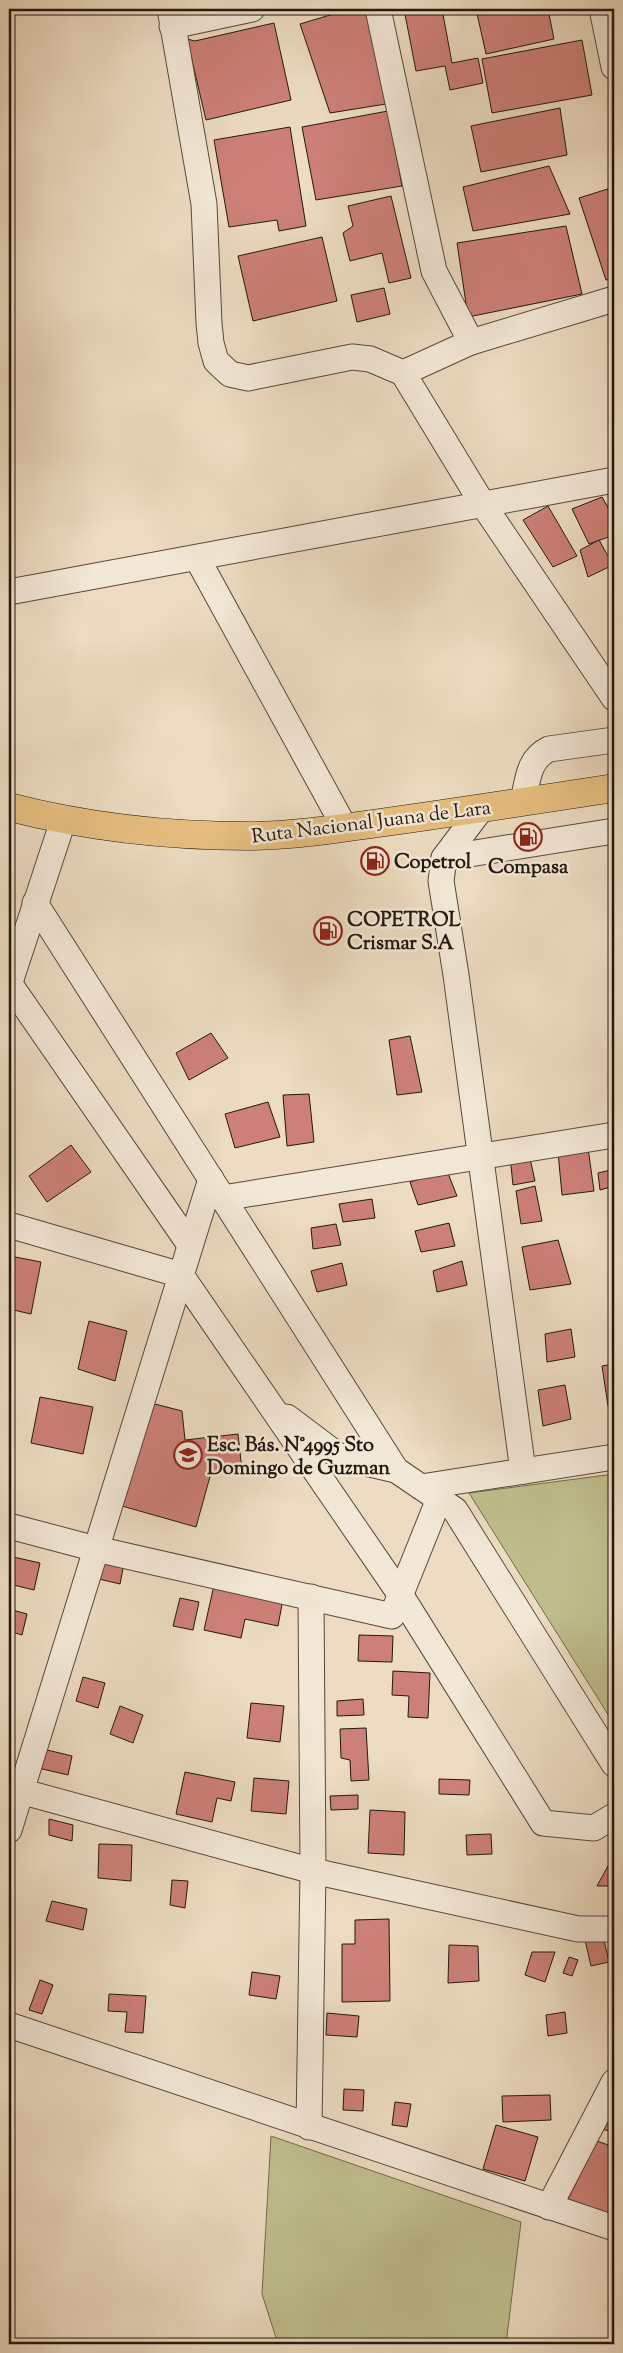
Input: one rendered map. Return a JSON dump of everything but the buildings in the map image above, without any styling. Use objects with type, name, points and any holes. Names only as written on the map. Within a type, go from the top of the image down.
[{"type":"highway","name":"Ruta Nacional Juana de Lara","points":[[9,807],[63,821],[158,833],[249,836],[345,828],[614,788]]},
{"type":"street","points":[[252,9],[171,17],[204,204],[209,323],[211,344],[216,361],[230,374],[248,378],[352,357],[370,359],[403,373],[482,503],[614,698]]},
{"type":"street","points":[[378,9],[434,271],[471,342]]},
{"type":"street","points":[[602,9],[614,67]]},
{"type":"street","points":[[403,373],[471,342],[614,299]]},
{"type":"street","points":[[9,592],[614,480]]},
{"type":"street","points":[[197,558],[345,828]]},
{"type":"street","points":[[523,801],[531,764],[540,753],[549,749],[614,740]]},
{"type":"street","points":[[481,809],[444,858],[441,881],[456,975],[523,1471]]},
{"type":"street","points":[[63,821],[9,984],[190,1245]]},
{"type":"street","points":[[444,858],[614,832]]},
{"type":"street","points":[[35,903],[396,1470]]},
{"type":"street","points":[[217,1188],[481,1156],[614,1135]]},
{"type":"street","points":[[9,1830],[15,1790],[96,1549],[190,1245],[217,1188]]},
{"type":"street","points":[[9,1225],[181,1275],[400,1594],[543,1823],[594,1828],[614,1816]]},
{"type":"street","points":[[271,1405],[340,1457],[396,1470],[455,1510],[614,1764]]},
{"type":"street","points":[[430,1493],[523,1471],[614,1457]]},
{"type":"street","points":[[9,1526],[96,1549],[392,1616],[430,1493]]},
{"type":"street","points":[[309,2127],[313,1871],[311,1597]]},
{"type":"street","points":[[15,1790],[313,1871],[578,1929],[614,1929]]},
{"type":"street","points":[[9,2025],[614,2228]]},
{"type":"street","points":[[548,2207],[614,2082]]},
{"type":"shaded area","points":[[614,1474],[614,1724],[469,1493]]},
{"type":"shaded area","points":[[271,2136],[521,2222],[506,2344],[278,2344],[262,2294]]},
{"type":"place","name":"Compasa","points":[[528,837]]},
{"type":"place","name":"Copetrol","points":[[375,861]]},
{"type":"place","name":"COPETROL Crismar S.A","points":[[328,931]]},
{"type":"place","name":"Esc. Bás. N°4995 Sto Domingo de Guzman","points":[[188,1455]]}]
